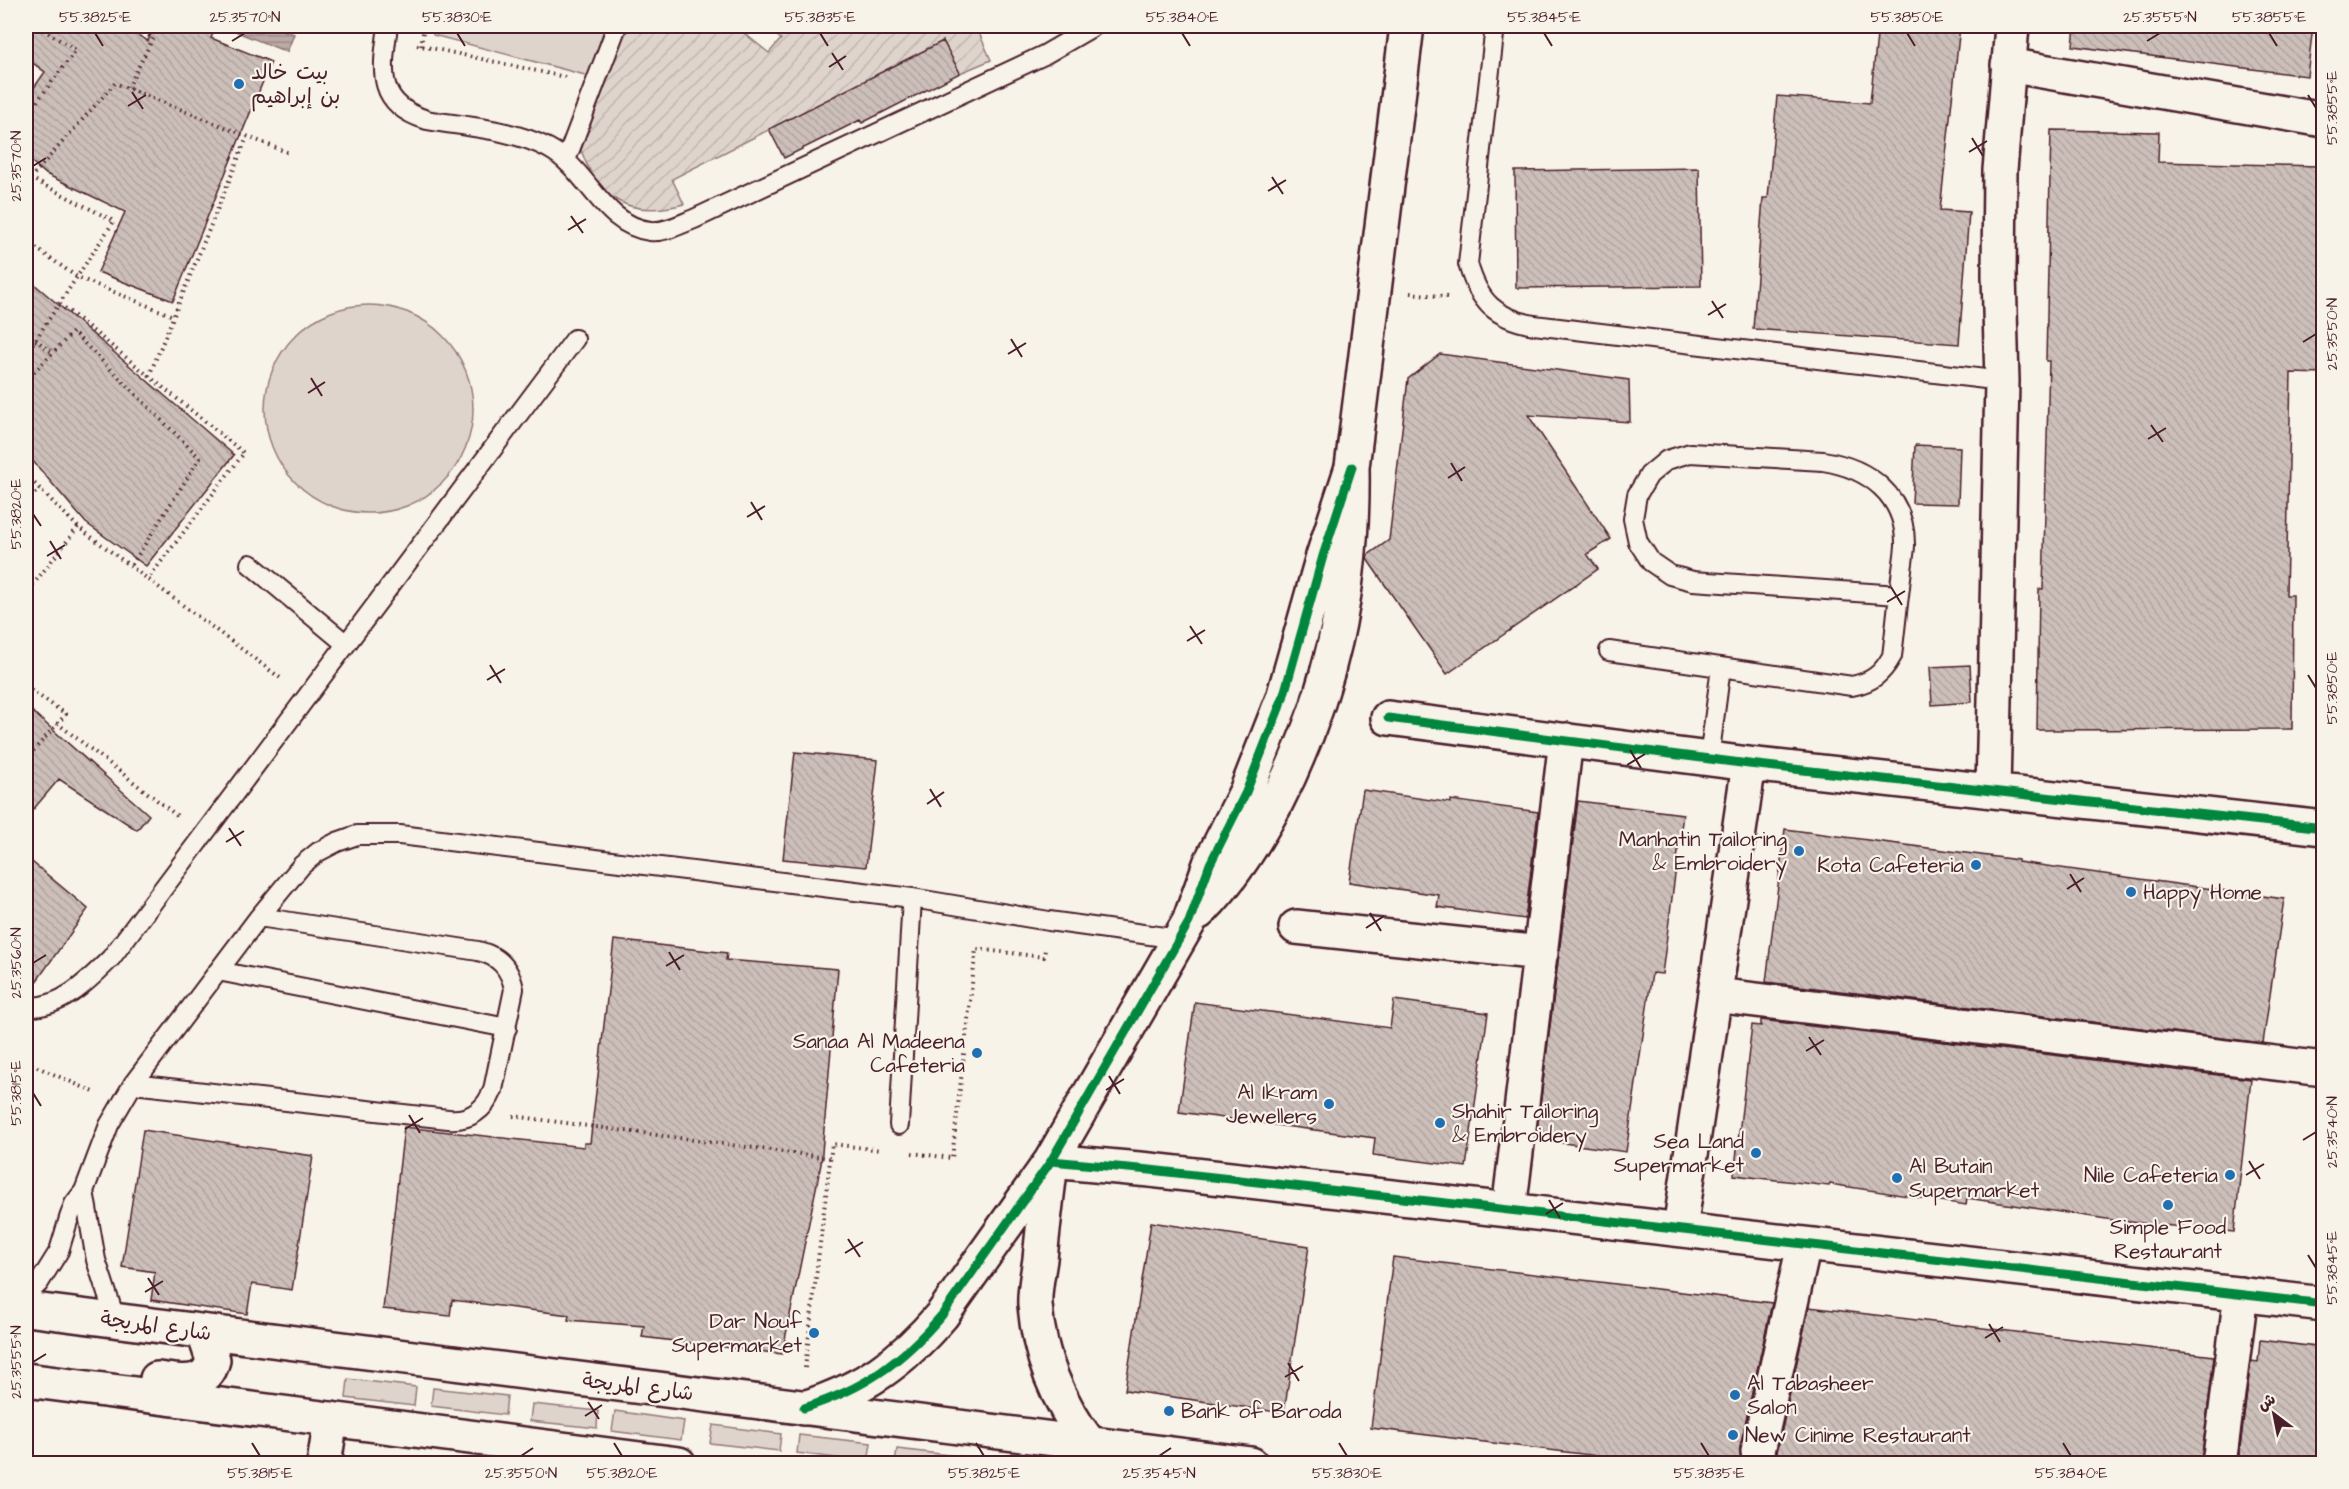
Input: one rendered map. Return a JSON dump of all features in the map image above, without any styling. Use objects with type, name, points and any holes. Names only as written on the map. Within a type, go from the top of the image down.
[{"type":"street","points":[[804,1408],[857,1388],[888,1367],[923,1337],[942,1315],[1051,1161],[1184,930],[1209,864],[1246,792],[1283,698],[1323,556],[1352,467],[1407,26]]},
{"type":"street","points":[[1993,791],[2002,381],[1999,276],[2000,194],[2012,26]]},
{"type":"street","points":[[2008,65],[2324,120]]},
{"type":"street","points":[[1388,718],[1749,764],[2324,828]]},
{"type":"street","points":[[1509,1210],[1566,740]]},
{"type":"street","points":[[1680,1229],[1749,764]]},
{"type":"street","points":[[1296,927],[1540,953]]},
{"type":"street","points":[[1715,995],[2324,1069]]},
{"type":"street","points":[[1051,1161],[1680,1229],[2324,1304]]},
{"type":"street","points":[[1051,1161],[1035,1302],[1038,1333],[1045,1363],[1056,1391],[1071,1418],[1089,1443]]},
{"type":"street","points":[[1760,1464],[1758,1451],[1804,1245]]},
{"type":"street","points":[[2219,1464],[2241,1294]]},
{"type":"street","name":"شارع المريجة","points":[[26,1309],[1251,1464]]},
{"type":"street","points":[[28,1380],[71,1373],[190,1382],[199,1380],[206,1376],[213,1360],[204,1333]]},
{"type":"street","points":[[28,1380],[679,1464]]},
{"type":"street","points":[[324,1464],[331,1419]]},
{"type":"lane","points":[[566,160],[617,26]]},
{"type":"lane","points":[[387,32],[383,79],[388,93],[398,106],[412,116],[528,139],[550,149],[566,160],[615,216],[633,226],[651,232],[671,228],[1044,55],[1077,30],[1094,26]]},
{"type":"lane","points":[[1495,26],[1468,264],[1474,283],[1484,300],[1497,313],[1515,322],[1534,325],[2002,381]]},
{"type":"lane","points":[[26,1006],[34,1007],[64,998],[89,980],[111,958],[575,339]]},
{"type":"lane","points":[[1609,651],[1852,686],[1870,682],[1884,670],[1892,657],[1905,545],[1902,523],[1894,503],[1881,486],[1864,473],[1844,464],[1690,453],[1667,460],[1649,475],[1637,495],[1633,519],[1638,542],[1651,562],[1670,575],[1693,581],[1899,595]]},
{"type":"lane","points":[[250,564],[346,644]]},
{"type":"lane","points":[[1709,759],[1721,668]]},
{"type":"lane","points":[[26,1296],[39,1283],[59,1251],[71,1211],[84,1191],[99,1146],[133,1084],[259,916],[302,865],[318,852],[347,839],[378,833],[912,898],[1048,921],[1184,930]]},
{"type":"lane","points":[[899,1125],[912,898]]},
{"type":"lane","points":[[133,1084],[448,1119],[464,1118],[485,1106],[493,1090],[514,989],[512,978],[499,960],[489,954],[259,916]]},
{"type":"lane","points":[[218,971],[507,1028]]},
{"type":"lane","points":[[84,1191],[96,1260],[116,1321]]},
{"type":"path","points":[[26,117],[76,50],[37,26]]},
{"type":"path","points":[[128,88],[153,38],[132,26]]},
{"type":"path","points":[[143,33],[146,26]]},
{"type":"path","points":[[421,46],[424,26]]},
{"type":"path","points":[[387,32],[421,46],[595,83]]},
{"type":"path","points":[[26,183],[115,83],[289,153]]},
{"type":"path","points":[[149,375],[247,136]]},
{"type":"path","points":[[26,354],[114,221],[30,178]]},
{"type":"path","points":[[26,241],[77,277],[173,316]]},
{"type":"path","points":[[26,281],[34,288],[26,301]]},
{"type":"path","points":[[1374,290],[1484,300]]},
{"type":"path","points":[[60,304],[244,453],[148,579]]},
{"type":"path","points":[[34,372],[73,332],[201,458],[130,566]]},
{"type":"path","points":[[28,335],[53,353]]},
{"type":"path","points":[[26,475],[78,527],[306,697]]},
{"type":"path","points":[[26,502],[39,489]]},
{"type":"path","points":[[26,577],[32,586],[78,527]]},
{"type":"path","points":[[26,687],[66,714],[26,759]]},
{"type":"path","points":[[57,723],[182,819]]},
{"type":"path","points":[[26,1062],[121,1104]]},
{"type":"path","points":[[479,1111],[830,1158]]},
{"type":"shaded area","points":[[240,26],[273,26],[294,34],[287,52],[237,32]]},
{"type":"shaded area","points":[[434,26],[605,26],[589,76],[433,35]]},
{"type":"shaded area","points":[[627,26],[735,26],[769,53],[781,39],[764,26],[976,26],[991,60],[960,73],[943,41],[672,179],[684,204],[648,209],[633,207],[608,194],[588,168],[581,150]]},
{"type":"shaded area","points":[[369,305],[389,307],[418,317],[449,343],[465,369],[471,389],[473,409],[471,429],[461,458],[435,489],[409,505],[389,511],[369,513],[349,511],[320,501],[289,475],[273,449],[267,429],[265,409],[267,389],[277,360],[303,329],[329,313],[349,307]]},
{"type":"shaded area","points":[[348,1379],[416,1387],[414,1406],[346,1398]]},
{"type":"shaded area","points":[[433,1388],[507,1396],[505,1415],[431,1406]]},
{"type":"shaded area","points":[[532,1404],[598,1411],[597,1428],[530,1421]]},
{"type":"shaded area","points":[[615,1411],[684,1421],[681,1440],[612,1431]]},
{"type":"shaded area","points":[[713,1425],[781,1434],[779,1451],[710,1443]]},
{"type":"shaded area","points":[[799,1435],[871,1443],[868,1462],[797,1453]]},
{"type":"shaded area","points":[[897,1449],[965,1457],[964,1463],[895,1463]]},
{"type":"building","points":[[26,26],[122,26],[148,41],[154,26],[216,26],[211,38],[271,62],[173,301],[98,272],[125,212],[46,174],[26,157],[26,99],[45,72],[26,58]]},
{"type":"building","points":[[1878,26],[1960,26],[1940,210],[1969,212],[1959,344],[1753,329],[1763,198],[1768,198],[1777,96],[1870,103]]},
{"type":"building","points":[[2075,26],[2313,26],[2307,76],[2073,46]]},
{"type":"building","points":[[943,41],[960,73],[862,123],[860,120],[784,158],[769,129]]},
{"type":"building","points":[[2051,130],[2159,132],[2158,162],[2319,166],[2318,199],[2324,199],[2324,374],[2291,373],[2286,595],[2293,595],[2292,729],[2037,730],[2039,589],[2043,589],[2049,361],[2046,361]]},
{"type":"building","points":[[1699,168],[1701,286],[1516,288],[1515,171]]},
{"type":"building","points":[[26,277],[234,455],[146,566],[86,523],[26,453]]},
{"type":"building","points":[[1440,354],[1629,380],[1630,422],[1528,415],[1611,539],[1587,554],[1598,569],[1447,674],[1367,559],[1368,555],[1389,540],[1408,379]]},
{"type":"building","points":[[1915,445],[1960,447],[1958,504],[1912,503]]},
{"type":"building","points":[[1970,665],[1972,702],[1932,705],[1930,667]]},
{"type":"building","points":[[26,706],[149,815],[137,830],[59,779],[26,818]]},
{"type":"building","points":[[795,752],[878,760],[866,867],[783,859]]},
{"type":"building","points":[[1363,790],[1451,803],[1451,800],[1538,812],[1525,919],[1437,907],[1439,895],[1349,882]]},
{"type":"building","points":[[1578,801],[1683,814],[1662,974],[1652,973],[1626,1152],[1536,1139]]},
{"type":"building","points":[[1785,829],[2284,899],[2263,1043],[1766,982]]},
{"type":"building","points":[[26,857],[88,909],[26,996]]},
{"type":"building","points":[[614,940],[727,953],[726,960],[838,969],[821,1164],[782,1354],[642,1337],[644,1326],[568,1320],[569,1315],[452,1300],[450,1316],[383,1309],[404,1127],[584,1147],[584,1143],[590,1143]]},
{"type":"building","points":[[1394,1000],[1488,1013],[1466,1167],[1373,1155],[1375,1138],[1179,1112],[1195,1002],[1390,1028]]},
{"type":"building","points":[[1761,1020],[2251,1079],[2234,1232],[2120,1221],[1967,1198],[1966,1205],[1830,1184],[1829,1186],[1734,1175],[1752,1025],[1761,1026]]},
{"type":"building","points":[[143,1130],[313,1156],[292,1290],[252,1284],[247,1314],[151,1300],[155,1272],[122,1267]]},
{"type":"building","points":[[1151,1222],[1309,1246],[1284,1413],[1125,1390]]},
{"type":"building","points":[[1393,1257],[1772,1303],[1740,1447],[1741,1464],[1663,1464],[1371,1428]]},
{"type":"building","points":[[1809,1307],[2214,1356],[2201,1464],[1778,1464],[1777,1452]]},
{"type":"building","points":[[2260,1340],[2324,1348],[2324,1464],[2238,1464],[2251,1361],[2258,1362]]},
{"type":"cycle path","points":[[804,1408],[863,1383],[896,1361],[912,1347],[942,1315],[1051,1161],[1189,922],[1210,864],[1246,792],[1283,698],[1323,556],[1352,467]]},
{"type":"cycle path","points":[[1388,718],[1749,764],[2324,828]]},
{"type":"cycle path","points":[[1051,1161],[1509,1210],[2324,1304]]},
{"type":"place","name":"بيت خالد بن إبراهيم","points":[[239,84]]},
{"type":"place","name":"Manhatin Tailoring & Embroidery","points":[[1799,851]]},
{"type":"place","name":"Kota Cafeteria","points":[[1976,865]]},
{"type":"place","name":"Happy Home","points":[[2131,892]]},
{"type":"place","name":"Sanaa Al Madeena Cafeteria","points":[[977,1053]]},
{"type":"place","name":"Al Ikram Jewellers","points":[[1329,1104]]},
{"type":"place","name":"Shahir Tailoring & Embroidery","points":[[1440,1123]]},
{"type":"place","name":"Sea Land Supermarket","points":[[1756,1153]]},
{"type":"place","name":"Nile Cafeteria","points":[[2230,1175]]},
{"type":"place","name":"Al Butain Supermarket","points":[[1897,1178]]},
{"type":"place","name":"Simple Food Restaurant","points":[[2168,1205]]},
{"type":"place","name":"Dar Nouf Supermarket","points":[[814,1333]]},
{"type":"place","name":"Al Tabasheer Salon","points":[[1735,1395]]},
{"type":"place","name":"Bank of Baroda","points":[[1169,1411]]},
{"type":"place","name":"New Cinime Restaurant","points":[[1733,1435]]}]
